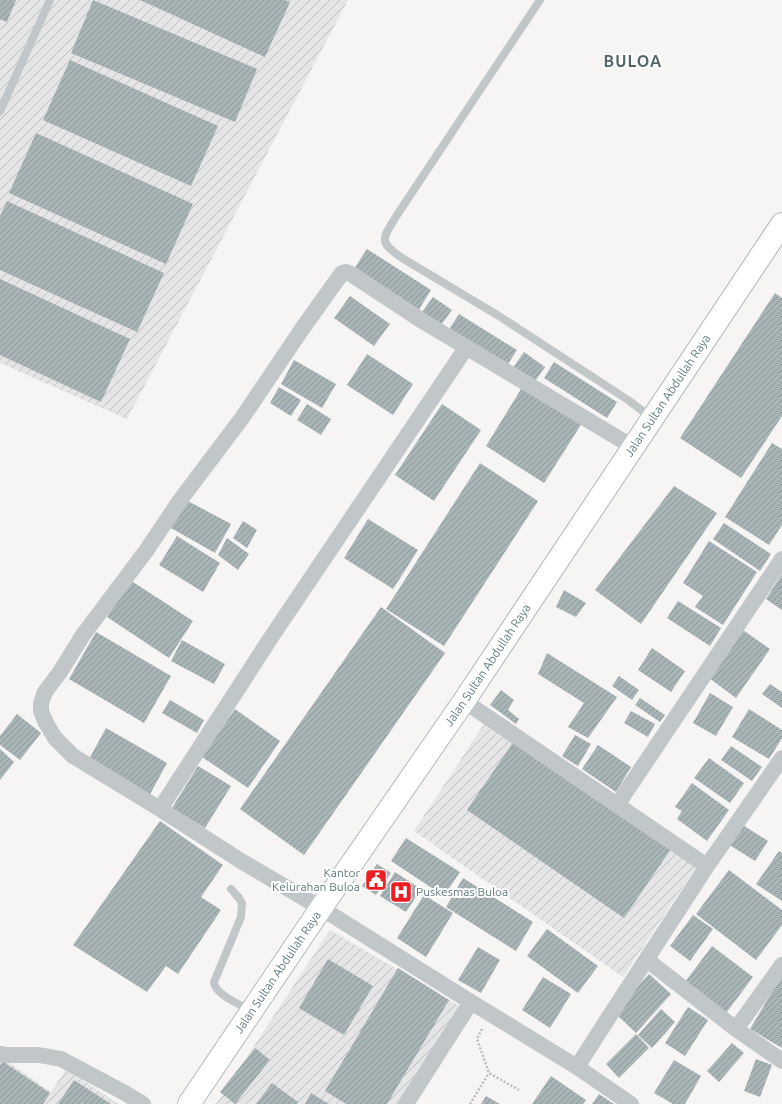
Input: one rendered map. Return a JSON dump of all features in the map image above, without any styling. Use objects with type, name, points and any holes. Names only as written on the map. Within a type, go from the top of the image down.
[{"type":"main road","name":"Jalan Sultan Abdullah Raya","points":[[189,1104],[464,702],[782,224]]},
{"type":"street","points":[[631,1104],[577,1067],[322,908],[241,861],[74,756],[64,748],[46,723],[41,711],[41,703],[45,692],[84,635],[146,551],[181,499],[242,418],[342,273],[346,272],[350,274],[466,348],[633,447]]},
{"type":"street","points":[[160,809],[272,636],[466,348]]},
{"type":"street","points":[[617,805],[782,558]]},
{"type":"street","points":[[464,702],[707,866]]},
{"type":"street","points":[[577,1067],[631,981],[647,960],[707,866],[782,758]]},
{"type":"street","points":[[647,960],[736,1029],[782,1061]]},
{"type":"street","points":[[736,1029],[782,965]]},
{"type":"street","points":[[406,1104],[471,1002]]},
{"type":"street","points":[[0,1054],[39,1055],[61,1059],[143,1104]]},
{"type":"lane","points":[[0,111],[50,0]]},
{"type":"lane","points":[[540,0],[397,215],[384,240],[389,247],[402,258],[499,316],[628,400],[652,418]]},
{"type":"lane","points":[[231,889],[241,900],[241,917],[214,984],[216,989],[221,994],[252,1011]]},
{"type":"path","points":[[490,1013],[477,1039],[489,1073],[519,1090]]},
{"type":"path","points":[[470,1104],[489,1073]]},
{"type":"shaded area","points":[[0,0],[348,0],[127,419],[0,363]]},
{"type":"shaded area","points":[[484,724],[697,866],[623,977],[414,831]]},
{"type":"shaded area","points":[[330,930],[461,1007],[397,1104],[216,1104]]},
{"type":"shaded area","points":[[1,1057],[51,1092],[66,1069],[119,1104],[0,1104]]},
{"type":"building","points":[[0,0],[16,0],[7,22],[0,19]]},
{"type":"building","points":[[93,0],[257,69],[235,122],[71,53]]},
{"type":"building","points":[[140,0],[285,0],[290,2],[265,57]]},
{"type":"building","points":[[70,60],[218,126],[191,186],[43,120]]},
{"type":"building","points":[[36,133],[193,204],[166,264],[9,193]]},
{"type":"building","points":[[7,201],[164,273],[137,332],[0,270],[0,216]]},
{"type":"building","points":[[367,249],[431,290],[418,311],[354,269]]},
{"type":"building","points":[[0,279],[130,339],[101,402],[0,355]]},
{"type":"building","points":[[775,293],[782,298],[782,416],[741,478],[680,438]]},
{"type":"building","points":[[350,296],[390,324],[374,346],[334,318]]},
{"type":"building","points":[[433,297],[452,310],[441,325],[422,312]]},
{"type":"building","points":[[459,314],[517,350],[506,367],[448,331]]},
{"type":"building","points":[[524,352],[545,367],[533,384],[512,369]]},
{"type":"building","points":[[367,354],[413,384],[393,415],[347,385]]},
{"type":"building","points":[[294,360],[336,384],[322,408],[281,384]]},
{"type":"building","points":[[554,362],[617,402],[607,418],[544,378]]},
{"type":"building","points":[[523,386],[582,423],[544,483],[486,446]]},
{"type":"building","points":[[279,387],[301,400],[291,416],[270,403]]},
{"type":"building","points":[[307,404],[331,419],[321,435],[297,420]]},
{"type":"building","points":[[442,404],[481,430],[434,501],[395,475]]},
{"type":"building","points":[[772,443],[782,449],[782,525],[769,545],[725,517]]},
{"type":"building","points":[[480,463],[538,501],[444,646],[386,609]]},
{"type":"building","points":[[674,486],[717,513],[641,624],[595,590]]},
{"type":"building","points":[[186,500],[231,524],[215,553],[171,528]]},
{"type":"building","points":[[368,519],[418,550],[393,589],[344,558]]},
{"type":"building","points":[[243,521],[257,530],[247,548],[233,538]]},
{"type":"building","points":[[724,523],[771,554],[760,571],[713,539]]},
{"type":"building","points":[[177,536],[220,563],[203,592],[159,565]]},
{"type":"building","points":[[227,538],[249,554],[238,570],[218,555]]},
{"type":"building","points":[[709,541],[757,572],[723,625],[695,607],[703,596],[683,583]]},
{"type":"building","points":[[782,574],[782,610],[766,599]]},
{"type":"building","points":[[130,580],[193,621],[169,658],[107,617]]},
{"type":"building","points":[[564,590],[586,603],[576,617],[556,607]]},
{"type":"building","points":[[678,601],[721,628],[710,646],[667,618]]},
{"type":"building","points":[[381,607],[445,653],[304,855],[240,809]]},
{"type":"building","points":[[740,628],[770,649],[736,698],[705,675]]},
{"type":"building","points":[[96,632],[171,676],[144,723],[69,679]]},
{"type":"building","points":[[182,640],[225,664],[214,684],[171,661]]},
{"type":"building","points":[[652,648],[685,671],[671,692],[638,670]]},
{"type":"building","points":[[547,653],[617,697],[588,738],[568,727],[584,703],[538,674]]},
{"type":"building","points":[[619,676],[639,690],[632,700],[612,686]]},
{"type":"building","points":[[770,684],[782,692],[782,708],[762,694]]},
{"type":"building","points":[[501,690],[514,700],[508,710],[519,719],[516,724],[490,705]]},
{"type":"building","points":[[710,693],[733,707],[716,736],[693,723]]},
{"type":"building","points":[[640,698],[665,715],[660,722],[635,705]]},
{"type":"building","points":[[170,700],[204,720],[197,733],[162,713]]},
{"type":"building","points":[[235,709],[280,741],[248,788],[202,757]]},
{"type":"building","points":[[749,709],[782,730],[782,738],[769,759],[732,737]]},
{"type":"building","points":[[631,711],[655,724],[648,737],[624,723]]},
{"type":"building","points":[[17,714],[41,733],[20,760],[0,745],[0,736]]},
{"type":"building","points":[[106,728],[167,763],[149,796],[88,761]]},
{"type":"building","points":[[575,735],[591,744],[578,766],[562,756]]},
{"type":"building","points":[[514,741],[671,849],[624,918],[467,810]]},
{"type":"building","points":[[598,745],[631,767],[616,792],[582,769]]},
{"type":"building","points":[[731,746],[762,767],[752,781],[721,760]]},
{"type":"building","points":[[0,749],[14,762],[0,780]]},
{"type":"building","points":[[709,758],[744,783],[730,803],[694,778]]},
{"type":"building","points":[[198,766],[231,786],[205,828],[172,808]]},
{"type":"building","points":[[692,783],[729,810],[707,841],[677,819],[682,811],[675,807]]},
{"type":"building","points":[[160,821],[223,865],[201,897],[221,910],[178,974],[166,966],[147,992],[73,945]]},
{"type":"building","points":[[741,824],[768,841],[755,861],[728,844]]},
{"type":"building","points":[[406,838],[460,872],[444,896],[391,861]]},
{"type":"building","points":[[779,851],[782,853],[782,901],[756,884]]},
{"type":"building","name":"Kantor Kelurahan Buloa","points":[[377,864],[391,873],[376,895],[362,886]]},
{"type":"building","points":[[729,870],[782,910],[782,925],[756,960],[696,914]]},
{"type":"building","name":"Puskesmas Buloa","points":[[395,872],[421,889],[406,912],[380,896]]},
{"type":"building","points":[[463,878],[533,922],[516,951],[446,907]]},
{"type":"building","points":[[424,895],[453,913],[426,957],[397,938]]},
{"type":"building","points":[[693,915],[713,929],[690,961],[670,946]]},
{"type":"building","points":[[547,929],[598,966],[578,993],[527,956]]},
{"type":"building","points":[[712,946],[753,977],[726,1013],[685,982]]},
{"type":"building","points":[[478,947],[500,960],[481,993],[458,980]]},
{"type":"building","points":[[328,959],[373,986],[344,1035],[299,1008]]},
{"type":"building","points":[[398,968],[449,1000],[387,1104],[346,1104],[325,1091]]},
{"type":"building","points":[[649,974],[671,994],[636,1033],[614,1012]]},
{"type":"building","points":[[782,975],[782,1048],[750,1029]]},
{"type":"building","points":[[543,977],[571,994],[550,1028],[522,1010]]},
{"type":"building","points":[[688,1007],[708,1020],[685,1056],[665,1043]]},
{"type":"building","points":[[661,1009],[675,1022],[652,1048],[638,1035]]},
{"type":"building","points":[[636,1034],[649,1048],[619,1078],[606,1064]]},
{"type":"building","points":[[732,1043],[744,1053],[719,1082],[707,1071]]},
{"type":"building","points":[[255,1048],[270,1060],[235,1104],[220,1092]]},
{"type":"building","points":[[756,1059],[772,1065],[760,1097],[744,1091]]},
{"type":"building","points":[[674,1060],[701,1076],[685,1104],[673,1104],[654,1093]]},
{"type":"building","points":[[2,1061],[50,1093],[43,1104],[0,1104],[0,1065]]},
{"type":"building","points":[[551,1076],[586,1100],[583,1104],[532,1104]]},
{"type":"building","points":[[74,1080],[111,1104],[58,1104]]},
{"type":"building","points":[[272,1083],[298,1102],[297,1104],[256,1104]]},
{"type":"building","points":[[311,1093],[329,1104],[305,1104]]},
{"type":"building","points":[[599,1094],[614,1104],[592,1104]]},
{"type":"building","points":[[486,1096],[500,1104],[481,1104]]},
{"type":"place","name":"Kantor Kelurahan Buloa","points":[[376,880]]},
{"type":"place","name":"Puskesmas Buloa","points":[[401,892]]},
{"type":"district","name":"BULOA","points":[[633,61]]}]
